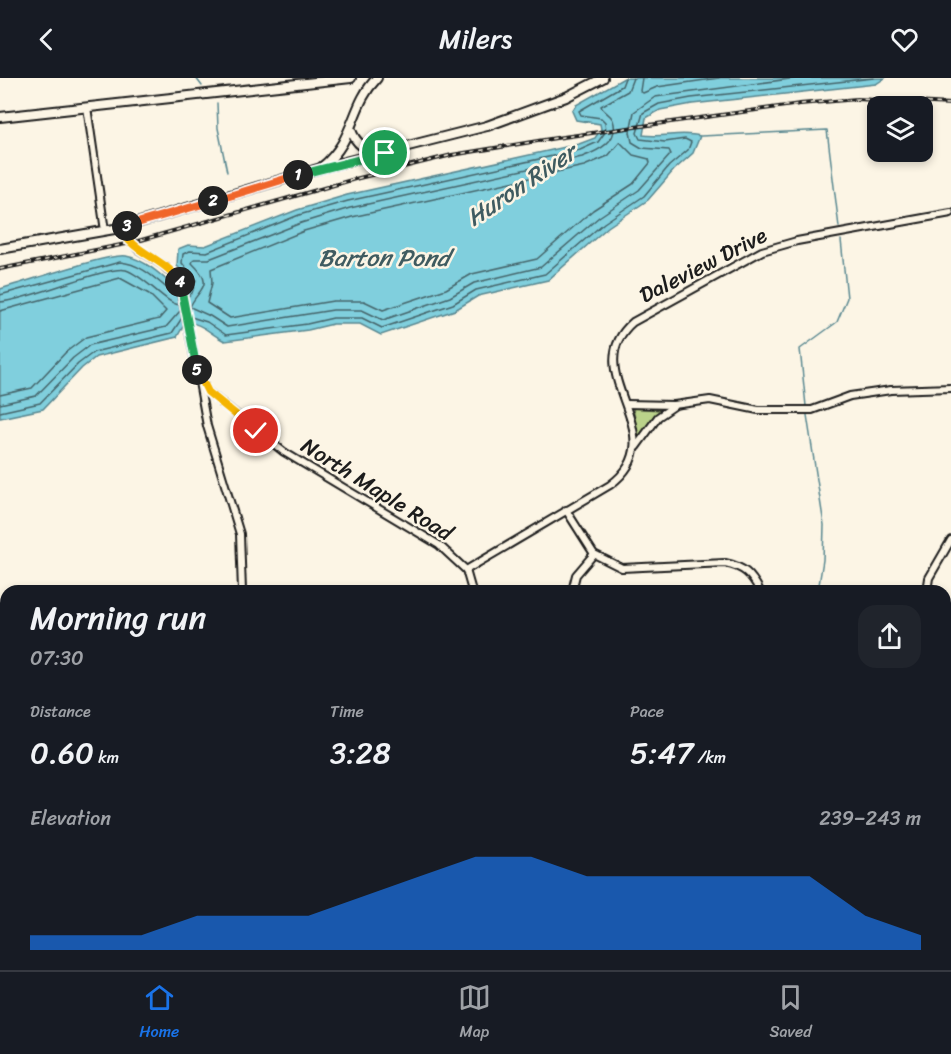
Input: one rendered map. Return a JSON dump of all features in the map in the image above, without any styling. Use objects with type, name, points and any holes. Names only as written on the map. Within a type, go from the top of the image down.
[{"type":"street","points":[[0,117],[351,78]]},
{"type":"street","points":[[321,168],[336,156],[351,130],[363,99],[377,78]]},
{"type":"street","points":[[0,249],[120,228],[321,168],[527,114],[603,78]]},
{"type":"street","points":[[87,107],[105,231]]},
{"type":"street","points":[[351,130],[358,144],[371,151],[385,153]]},
{"type":"street","name":"Daleview Drive","points":[[636,447],[613,361],[615,344],[622,332],[633,322],[762,251],[797,241],[951,213]]},
{"type":"street","name":"North Maple Road","points":[[120,228],[138,249],[174,274],[183,288],[198,376],[208,392],[284,452],[439,545],[466,570],[470,585]]},
{"type":"street","points":[[198,376],[207,426],[240,534],[242,585]]},
{"type":"street","points":[[626,404],[674,405],[695,400],[710,400],[758,410],[812,410],[850,396],[891,390],[951,388]]},
{"type":"street","points":[[466,570],[619,477],[629,466],[636,447],[658,417],[674,405]]},
{"type":"street","points":[[566,510],[594,554],[622,568],[725,563],[740,566],[751,574],[757,585]]},
{"type":"street","points":[[928,585],[929,578],[951,540]]},
{"type":"street","points":[[574,585],[576,575],[594,554]]},
{"type":"green space","points":[[633,408],[660,410],[640,435],[638,435]]},
{"type":"water","name":"Barton Pond","points":[[624,78],[885,78],[876,84],[692,104],[660,110],[646,118],[643,135],[700,136],[693,153],[674,170],[648,200],[608,227],[548,280],[478,296],[455,310],[381,335],[360,324],[333,324],[308,330],[225,341],[201,326],[185,323],[177,337],[96,357],[82,368],[43,409],[0,418],[0,289],[102,259],[126,256],[141,261],[180,292],[186,291],[190,279],[177,266],[178,249],[188,245],[205,246],[297,210],[347,195],[579,144],[595,138],[601,129],[600,124],[576,120],[572,111],[576,105]]},
{"type":"waterway","points":[[196,78],[202,86]]},
{"type":"waterway","points":[[217,103],[218,128],[227,172]]},
{"type":"waterway","points":[[701,136],[827,130],[839,227]]},
{"type":"waterway","points":[[806,406],[800,349],[837,322],[847,298],[841,240]]},
{"type":"waterway","points":[[807,415],[824,525],[823,560],[819,585]]},
{"type":"railway","points":[[0,269],[131,243],[355,179],[452,155],[800,104],[857,99],[951,104]]},
{"type":"route","points":[[256,431],[208,392],[202,384],[198,376],[180,280],[163,265],[134,246],[120,228],[321,168],[385,153]]},
{"type":"water label","name":"Huron River","points":[[521,185]]}]
